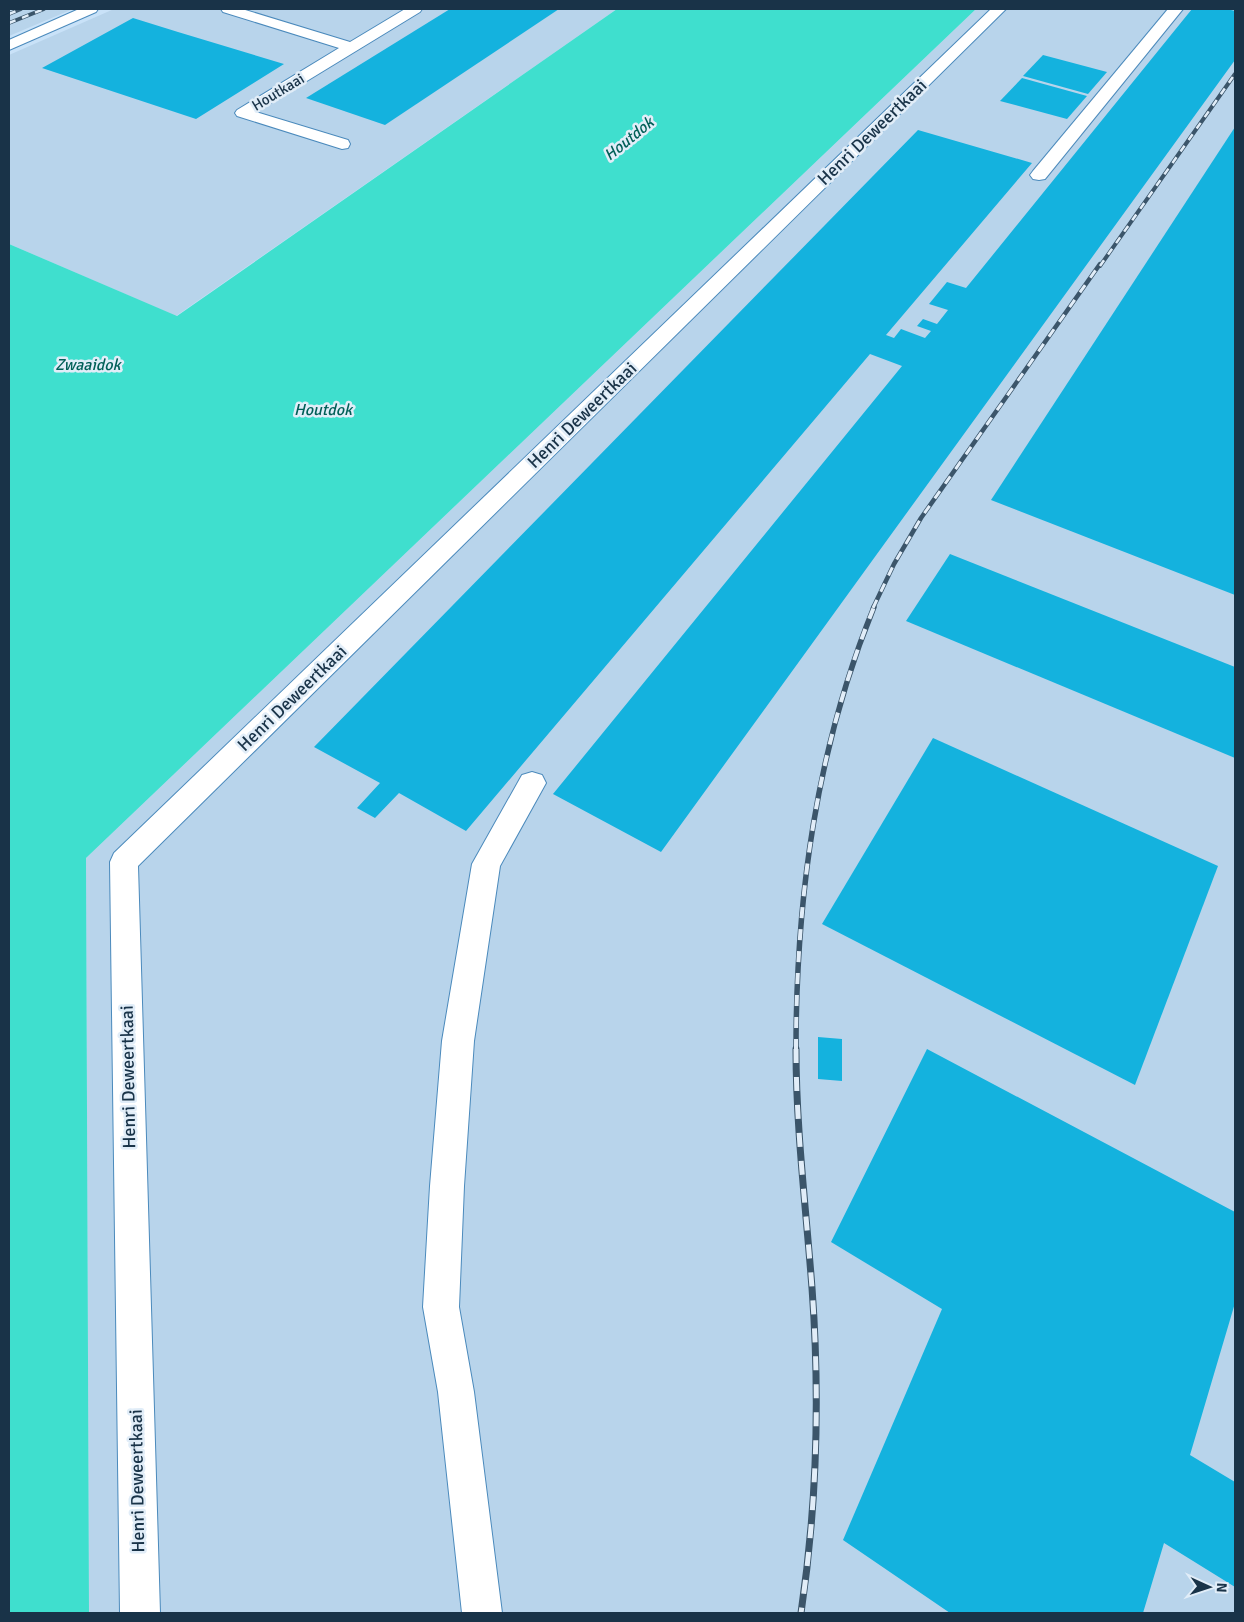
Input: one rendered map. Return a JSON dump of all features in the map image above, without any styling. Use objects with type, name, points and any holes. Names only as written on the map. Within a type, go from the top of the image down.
[{"type":"street","points":[[9,45],[91,9]]},
{"type":"street","points":[[228,9],[350,47]]},
{"type":"street","name":"Houtkaai","points":[[342,144],[243,113],[415,9]]},
{"type":"street","name":"Henri Deweertkaai","points":[[140,1613],[124,862],[999,9]]},
{"type":"street","points":[[1039,175],[1176,9]]},
{"type":"street","points":[[482,1613],[456,1392],[442,1307],[447,1186],[458,1041],[486,864],[532,783]]},
{"type":"shaded area","points":[[9,9],[73,9],[9,36]]},
{"type":"shaded area","points":[[114,9],[617,9],[176,316],[9,244],[9,55]]},
{"type":"shaded area","points":[[976,9],[1235,9],[1235,1613],[89,1613],[86,858]]},
{"type":"water","name":"Houtdok","points":[[617,9],[976,9],[86,858],[89,1613],[9,1613],[9,244],[177,316]]},
{"type":"building","points":[[450,9],[559,9],[385,125],[306,98]]},
{"type":"building","points":[[1192,9],[1227,9],[1235,11],[1235,60],[661,852],[553,794],[902,366],[870,354],[466,831],[399,793],[375,818],[357,808],[380,783],[314,747],[918,130],[1032,163],[886,335],[894,338],[901,329],[925,338],[931,331],[917,326],[923,319],[937,324],[948,310],[929,304],[947,282],[966,288]]},
{"type":"building","points":[[133,18],[284,64],[196,119],[42,68]]},
{"type":"building","points":[[1043,55],[1107,72],[1088,94],[1023,76]]},
{"type":"building","points":[[1022,78],[1087,96],[1067,119],[1000,101]]},
{"type":"building","points":[[1235,127],[1235,595],[991,500]]},
{"type":"building","points":[[950,554],[1235,667],[1235,758],[906,621]]},
{"type":"building","points":[[933,738],[1218,866],[1135,1085],[822,924]]},
{"type":"building","points":[[818,1037],[842,1039],[842,1081],[818,1079]]},
{"type":"building","points":[[927,1049],[1235,1212],[1235,1303],[1190,1455],[1235,1482],[1235,1587],[1164,1543],[1143,1613],[950,1613],[843,1540],[942,1309],[831,1242]]},
{"type":"railway","points":[[9,14],[21,9]]},
{"type":"railway","points":[[9,23],[44,9]]},
{"type":"railway","points":[[1100,266],[1235,74]]},
{"type":"railway","points":[[873,608],[894,564],[921,518],[1100,264]]},
{"type":"railway","points":[[796,1050],[800,937],[805,880],[813,825],[837,715],[874,607]]},
{"type":"railway","points":[[796,1050],[799,1139],[812,1288],[816,1369],[814,1491],[801,1613]]},
{"type":"water label","name":"Zwaaidok","points":[[88,365]]}]
